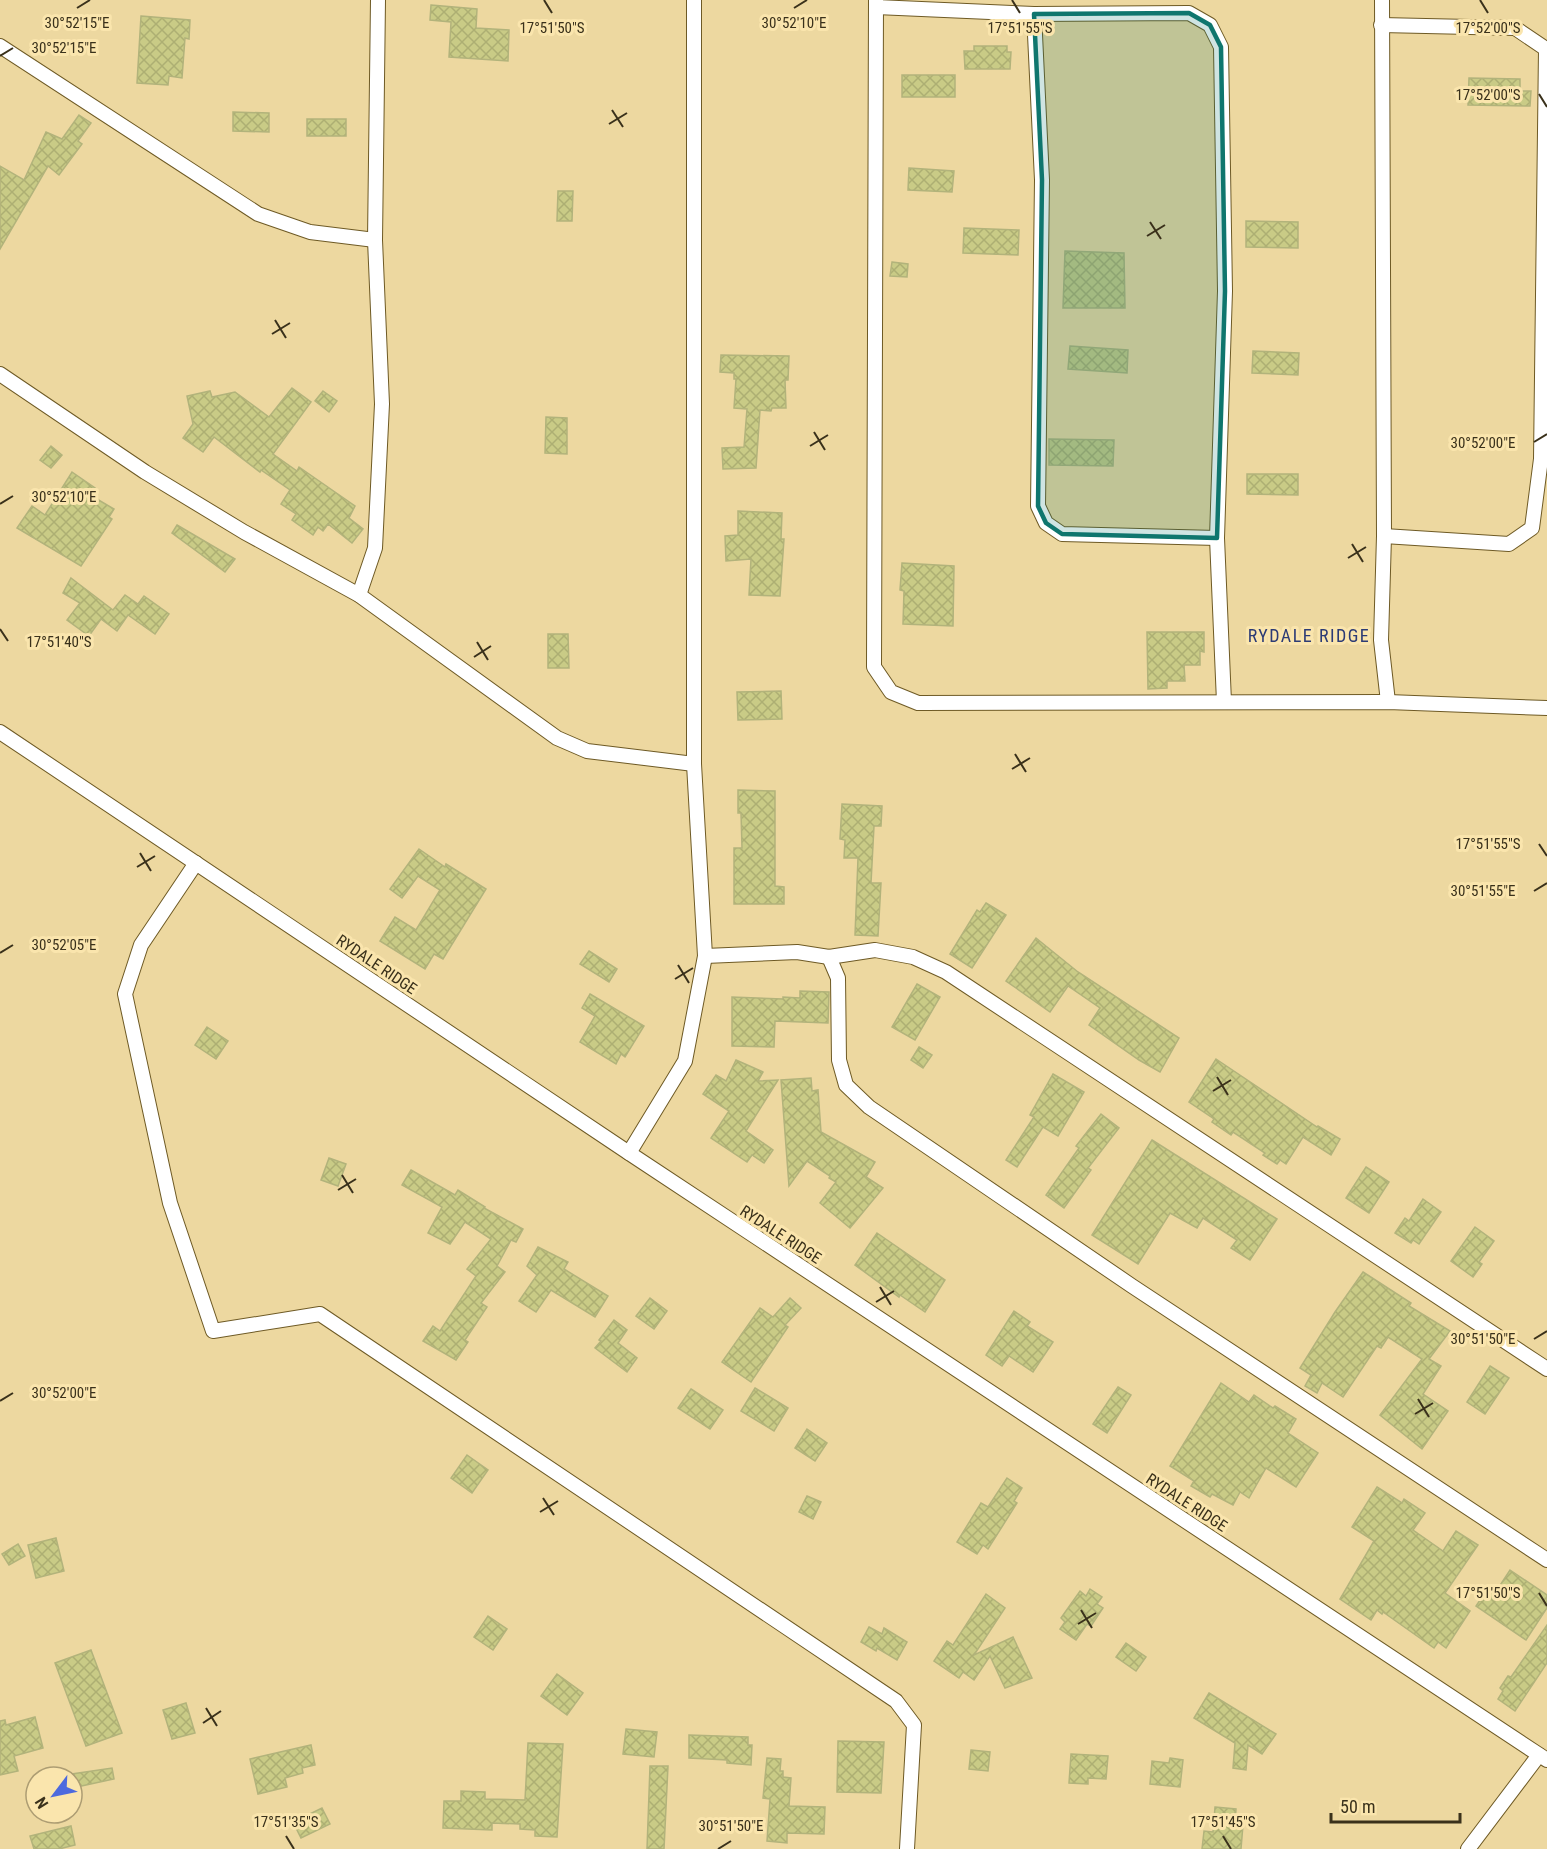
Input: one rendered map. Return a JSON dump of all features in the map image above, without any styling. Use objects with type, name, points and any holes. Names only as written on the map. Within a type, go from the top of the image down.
[{"type":"street","points":[[359,595],[375,548],[382,404],[375,240],[378,0]]},
{"type":"street","points":[[629,1153],[685,1061],[705,956],[694,764],[694,0]]},
{"type":"street","points":[[1382,0],[1384,536],[1381,640],[1389,702]]},
{"type":"street","points":[[1224,702],[1217,538],[1225,291],[1221,47],[1210,25],[1189,13],[1034,14],[876,3],[874,668],[891,692],[918,703],[1389,702],[1547,708]]},
{"type":"street","points":[[1034,14],[1042,180],[1038,506],[1046,523],[1062,534],[1217,538]]},
{"type":"street","points":[[1381,25],[1515,28],[1546,49],[1541,459],[1532,528],[1509,544],[1384,536]]},
{"type":"street","points":[[0,46],[258,214],[310,232],[375,240]]},
{"type":"street","points":[[0,374],[145,472],[244,532],[359,595],[557,738],[587,752],[694,764]]},
{"type":"street","name":"RYDALE RIDGE","points":[[0,732],[629,1153],[1543,1757]]},
{"type":"street","points":[[196,863],[141,945],[125,994],[170,1203],[213,1331],[320,1314],[897,1701],[914,1725],[907,1849]]},
{"type":"street","points":[[705,956],[797,952],[829,957],[875,950],[913,957],[946,972],[1547,1369]]},
{"type":"street","points":[[829,957],[838,978],[839,1060],[843,1077],[846,1085],[868,1107],[1132,1286],[1547,1560]]},
{"type":"street","points":[[1467,1849],[1543,1757]]},
{"type":"highlighted area","points":[[1189,13],[1210,25],[1221,47],[1225,291],[1217,538],[1062,534],[1046,523],[1038,506],[1042,180],[1034,14]]},
{"type":"building","points":[[431,5],[477,9],[476,28],[509,30],[508,61],[449,57],[451,22],[430,20]]},
{"type":"building","points":[[141,16],[190,20],[189,39],[185,38],[182,78],[169,76],[168,85],[137,83]]},
{"type":"building","points":[[974,46],[1007,46],[1007,52],[1011,52],[1010,69],[965,69],[964,51],[974,51]]},
{"type":"building","points":[[902,75],[955,75],[955,97],[902,97]]},
{"type":"building","points":[[1469,78],[1520,79],[1520,91],[1531,91],[1530,106],[1468,105]]},
{"type":"building","points":[[233,112],[269,113],[269,132],[233,131]]},
{"type":"building","points":[[79,115],[91,123],[78,141],[82,144],[59,175],[48,166],[0,249],[0,166],[24,180],[46,132],[62,139]]},
{"type":"building","points":[[307,119],[346,119],[346,136],[307,136]]},
{"type":"building","points":[[909,168],[954,171],[952,192],[908,190]]},
{"type":"building","points":[[558,191],[573,191],[572,221],[557,221]]},
{"type":"building","points":[[1246,221],[1298,222],[1298,248],[1246,247]]},
{"type":"building","points":[[964,228],[1019,230],[1018,255],[963,253]]},
{"type":"building","points":[[1065,251],[1124,253],[1125,308],[1063,308]]},
{"type":"building","points":[[892,262],[908,264],[907,277],[890,276]]},
{"type":"building","points":[[1070,346],[1128,350],[1127,373],[1068,369]]},
{"type":"building","points":[[1253,351],[1299,353],[1298,375],[1252,373]]},
{"type":"building","points":[[721,355],[789,356],[788,380],[785,380],[786,408],[772,408],[771,411],[760,410],[756,468],[723,469],[722,448],[744,447],[747,409],[734,408],[736,379],[734,379],[734,373],[720,372]]},
{"type":"building","points":[[292,388],[311,402],[273,454],[297,471],[299,467],[355,506],[349,518],[363,529],[352,543],[328,524],[323,531],[318,527],[313,535],[292,520],[296,514],[281,504],[290,490],[261,470],[260,472],[214,437],[203,452],[183,438],[193,424],[187,396],[210,391],[212,397],[235,392],[269,417]]},
{"type":"building","points":[[323,391],[337,401],[329,412],[315,401]]},
{"type":"building","points":[[546,417],[567,418],[567,454],[545,453]]},
{"type":"building","points":[[1049,439],[1114,440],[1113,466],[1049,465]]},
{"type":"building","points":[[51,446],[62,455],[51,468],[40,460]]},
{"type":"building","points":[[72,472],[95,488],[90,495],[114,509],[109,517],[112,519],[81,566],[17,528],[32,506],[45,515]]},
{"type":"building","points":[[1247,474],[1298,474],[1298,495],[1247,494]]},
{"type":"building","points":[[738,511],[782,513],[781,539],[784,539],[780,596],[749,595],[751,559],[726,561],[725,536],[738,535]]},
{"type":"building","points":[[177,525],[235,559],[225,572],[172,533]]},
{"type":"building","points":[[902,563],[954,566],[953,626],[903,624],[904,591],[900,590]]},
{"type":"building","points":[[71,578],[113,610],[125,595],[138,604],[144,596],[169,614],[155,634],[128,615],[117,631],[101,619],[89,636],[67,620],[80,603],[63,593]]},
{"type":"building","points":[[1147,632],[1204,632],[1204,652],[1200,651],[1200,665],[1184,665],[1185,681],[1167,681],[1167,688],[1148,689]]},
{"type":"building","points":[[548,634],[568,634],[569,668],[548,668]]},
{"type":"building","points":[[781,691],[782,719],[738,720],[737,692]]},
{"type":"building","points":[[738,790],[775,791],[775,886],[784,887],[784,904],[734,904],[734,848],[742,848]]},
{"type":"building","points":[[842,804],[882,806],[881,826],[874,826],[871,883],[881,883],[878,936],[855,935],[858,858],[844,858],[845,840],[840,839]]},
{"type":"building","points":[[419,849],[445,867],[446,864],[486,889],[443,959],[434,954],[425,969],[380,941],[395,917],[416,930],[440,890],[418,876],[402,898],[390,889]]},
{"type":"building","points":[[986,903],[1006,915],[972,968],[950,954],[977,910],[980,912]]},
{"type":"building","points":[[1036,938],[1078,972],[1179,1038],[1160,1072],[1089,1025],[1100,1008],[1068,986],[1050,1012],[1006,981]]},
{"type":"building","points":[[589,951],[617,969],[609,982],[580,964]]},
{"type":"building","points":[[917,984],[940,997],[915,1040],[892,1027]]},
{"type":"building","points":[[800,991],[829,992],[828,1023],[775,1021],[774,1047],[732,1046],[732,997],[800,998]]},
{"type":"building","points":[[590,994],[644,1026],[625,1057],[621,1054],[616,1064],[580,1042],[595,1016],[582,1008]]},
{"type":"building","points":[[207,1027],[228,1041],[216,1059],[195,1045]]},
{"type":"building","points":[[919,1047],[932,1055],[923,1068],[911,1060]]},
{"type":"building","points":[[1216,1059],[1317,1127],[1340,1139],[1331,1155],[1303,1137],[1286,1164],[1280,1160],[1277,1164],[1263,1155],[1265,1153],[1233,1132],[1231,1135],[1212,1122],[1214,1119],[1189,1102]]},
{"type":"building","points":[[736,1060],[763,1072],[758,1081],[778,1080],[746,1131],[773,1150],[764,1163],[752,1155],[747,1162],[711,1138],[729,1111],[703,1094],[716,1075],[726,1081]]},
{"type":"building","points":[[1053,1074],[1084,1092],[1058,1136],[1043,1127],[1017,1167],[1006,1160],[1034,1117],[1030,1115]]},
{"type":"building","points":[[811,1078],[812,1091],[818,1090],[821,1132],[875,1162],[866,1177],[883,1188],[850,1228],[820,1203],[836,1182],[829,1178],[830,1176],[807,1161],[789,1186],[781,1080]]},
{"type":"building","points":[[1101,1114],[1119,1128],[1088,1168],[1091,1170],[1064,1208],[1046,1195],[1079,1148],[1076,1146]]},
{"type":"building","points":[[1152,1140],[1277,1219],[1250,1260],[1231,1248],[1237,1240],[1203,1218],[1197,1228],[1170,1213],[1138,1264],[1092,1235]]},
{"type":"building","points":[[329,1158],[346,1164],[338,1186],[321,1180]]},
{"type":"building","points":[[1366,1167],[1389,1182],[1369,1213],[1346,1198]]},
{"type":"building","points":[[411,1170],[455,1195],[458,1190],[484,1208],[523,1229],[516,1242],[511,1240],[497,1266],[505,1272],[481,1303],[487,1307],[465,1340],[468,1342],[456,1360],[423,1341],[433,1326],[440,1331],[476,1276],[467,1269],[491,1239],[465,1222],[450,1244],[428,1233],[442,1207],[402,1185]]},
{"type":"building","points":[[1423,1199],[1441,1212],[1419,1244],[1413,1240],[1411,1243],[1395,1233],[1405,1218],[1409,1221]]},
{"type":"building","points":[[1475,1227],[1494,1241],[1479,1262],[1482,1264],[1473,1277],[1451,1261]]},
{"type":"building","points":[[877,1233],[945,1280],[925,1312],[900,1295],[899,1297],[855,1265]]},
{"type":"building","points":[[538,1247],[568,1262],[564,1269],[608,1296],[595,1317],[551,1290],[536,1312],[519,1301],[537,1275],[527,1266]]},
{"type":"building","points":[[1363,1272],[1411,1303],[1409,1306],[1450,1331],[1429,1359],[1441,1366],[1423,1394],[1448,1411],[1422,1449],[1380,1415],[1422,1359],[1388,1337],[1381,1348],[1377,1346],[1343,1397],[1322,1383],[1317,1393],[1305,1386],[1311,1375],[1300,1368]]},
{"type":"building","points":[[650,1298],[667,1311],[654,1329],[636,1316]]},
{"type":"building","points":[[790,1298],[801,1308],[785,1325],[788,1327],[751,1382],[722,1362],[760,1308],[773,1317]]},
{"type":"building","points":[[1014,1311],[1030,1322],[1027,1326],[1053,1342],[1033,1372],[1009,1356],[1002,1366],[986,1355]]},
{"type":"building","points":[[614,1320],[627,1330],[618,1343],[637,1358],[627,1372],[595,1348]]},
{"type":"building","points":[[1490,1366],[1509,1378],[1485,1414],[1467,1402]]},
{"type":"building","points":[[1221,1383],[1249,1402],[1254,1395],[1273,1408],[1275,1406],[1296,1419],[1288,1433],[1318,1453],[1296,1487],[1266,1468],[1249,1498],[1240,1492],[1233,1505],[1212,1494],[1210,1497],[1191,1486],[1194,1481],[1170,1466]]},
{"type":"building","points":[[1118,1387],[1131,1395],[1107,1433],[1093,1424]]},
{"type":"building","points":[[755,1388],[788,1408],[774,1431],[741,1411]]},
{"type":"building","points":[[691,1389],[723,1410],[710,1429],[678,1408]]},
{"type":"building","points":[[807,1429],[827,1443],[815,1461],[795,1448]]},
{"type":"building","points":[[467,1455],[488,1470],[472,1493],[451,1478]]},
{"type":"building","points":[[1007,1478],[1022,1488],[1014,1501],[1017,1503],[988,1549],[983,1545],[977,1554],[957,1542],[981,1503],[988,1507]]},
{"type":"building","points":[[1377,1487],[1402,1503],[1404,1499],[1425,1513],[1413,1530],[1443,1551],[1456,1531],[1478,1545],[1445,1593],[1470,1611],[1446,1648],[1438,1642],[1434,1648],[1383,1612],[1382,1614],[1377,1610],[1371,1620],[1340,1599],[1374,1541],[1352,1527]]},
{"type":"building","points":[[807,1496],[821,1502],[813,1519],[799,1512]]},
{"type":"building","points":[[56,1538],[64,1571],[36,1578],[28,1545]]},
{"type":"building","points":[[18,1544],[25,1556],[9,1565],[2,1554]]},
{"type":"building","points":[[1510,1570],[1547,1595],[1547,1608],[1526,1640],[1476,1606],[1488,1588],[1495,1593]]},
{"type":"building","points":[[1090,1589],[1102,1597],[1097,1604],[1103,1608],[1091,1626],[1087,1624],[1076,1640],[1060,1629],[1065,1622],[1061,1618],[1080,1591],[1086,1596]]},
{"type":"building","points":[[986,1594],[1005,1608],[974,1655],[1013,1637],[1032,1678],[1005,1688],[990,1656],[974,1680],[963,1672],[959,1678],[934,1661],[947,1641],[953,1645]]},
{"type":"building","points":[[488,1616],[507,1629],[493,1650],[474,1637]]},
{"type":"building","points":[[1547,1625],[1547,1663],[1515,1711],[1498,1699],[1503,1691],[1500,1688],[1508,1676],[1511,1677]]},
{"type":"building","points":[[869,1627],[882,1634],[884,1628],[907,1642],[897,1660],[861,1642]]},
{"type":"building","points":[[1126,1643],[1146,1657],[1136,1671],[1116,1657]]},
{"type":"building","points":[[91,1650],[122,1733],[86,1746],[55,1663]]},
{"type":"building","points":[[557,1674],[583,1693],[567,1715],[541,1696]]},
{"type":"building","points":[[1209,1693],[1276,1734],[1262,1754],[1248,1745],[1246,1770],[1233,1768],[1235,1743],[1194,1718]]},
{"type":"building","points":[[186,1703],[195,1733],[172,1739],[163,1710]]},
{"type":"building","points":[[35,1717],[43,1748],[14,1756],[18,1771],[0,1775],[0,1721],[5,1720],[6,1725]]},
{"type":"building","points":[[626,1729],[657,1732],[654,1757],[623,1754]]},
{"type":"building","points":[[689,1735],[748,1737],[748,1745],[752,1745],[751,1765],[727,1763],[727,1760],[689,1758]]},
{"type":"building","points":[[838,1741],[884,1742],[881,1793],[837,1792]]},
{"type":"building","points":[[528,1743],[563,1744],[557,1837],[535,1836],[535,1830],[520,1829],[520,1824],[492,1823],[492,1830],[443,1828],[444,1801],[461,1801],[461,1791],[485,1792],[485,1799],[525,1800]]},
{"type":"building","points":[[311,1745],[315,1765],[302,1768],[303,1773],[285,1778],[287,1787],[258,1794],[250,1759]]},
{"type":"building","points":[[971,1750],[990,1752],[988,1771],[969,1769]]},
{"type":"building","points":[[1071,1754],[1108,1756],[1106,1779],[1088,1778],[1088,1784],[1069,1783]]},
{"type":"building","points":[[767,1758],[781,1759],[780,1771],[783,1771],[783,1777],[791,1778],[789,1806],[825,1807],[824,1834],[787,1833],[787,1843],[767,1841],[770,1799],[763,1798]]},
{"type":"building","points":[[1170,1758],[1183,1760],[1180,1787],[1150,1784],[1152,1761],[1169,1763]]},
{"type":"building","points":[[650,1766],[668,1766],[664,1849],[647,1849]]},
{"type":"building","points":[[112,1768],[114,1779],[84,1785],[84,1772]]},
{"type":"building","points":[[1215,1807],[1236,1809],[1235,1824],[1243,1825],[1241,1849],[1202,1849],[1204,1831],[1213,1832]]},
{"type":"building","points":[[322,1808],[330,1824],[301,1838],[293,1822]]},
{"type":"building","points":[[71,1826],[75,1845],[59,1849],[34,1849],[30,1836]]},
{"type":"district","name":"RYDALE RIDGE","points":[[1309,636]]}]
